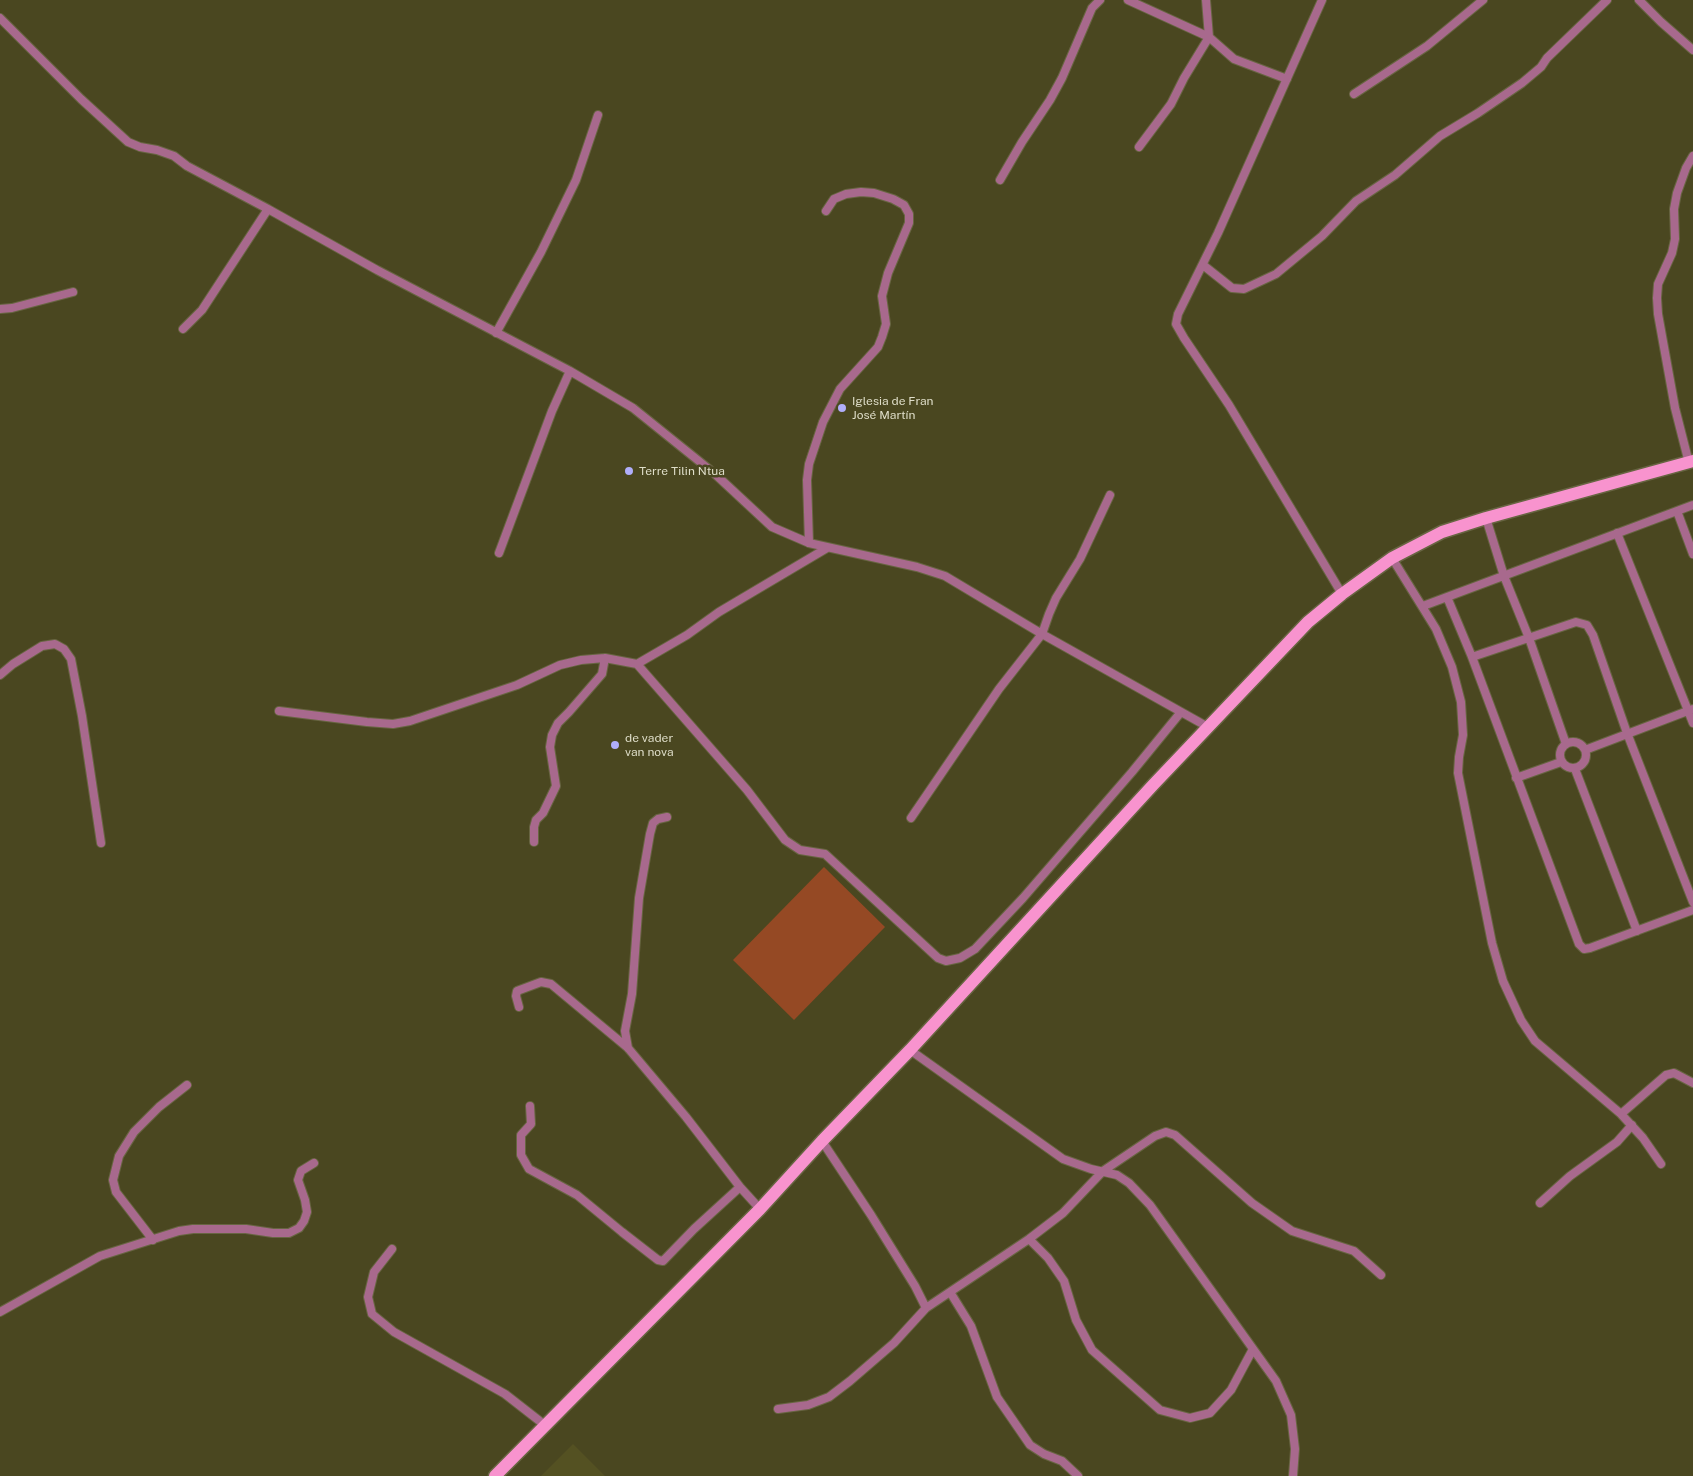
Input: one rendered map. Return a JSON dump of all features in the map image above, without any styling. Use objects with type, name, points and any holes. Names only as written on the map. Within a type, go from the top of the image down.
[{"type":"main road","points":[[495,1476],[760,1209],[822,1141],[910,1050],[1040,906],[1308,622],[1342,594],[1392,558],[1442,532],[1486,518],[1691,462]]},
{"type":"street","points":[[1000,180],[1050,100],[1062,78],[1092,8],[1100,0]]},
{"type":"street","points":[[1128,0],[1209,38],[1234,58],[1287,79]]},
{"type":"street","points":[[1139,147],[1171,104],[1184,78],[1209,38],[1206,0]]},
{"type":"street","points":[[1322,0],[1203,265],[1183,302],[1176,324],[1229,405],[1342,594]]},
{"type":"street","points":[[1354,94],[1427,46],[1483,0]]},
{"type":"street","points":[[1203,265],[1232,288],[1244,289],[1276,274],[1322,236],[1356,201],[1395,175],[1440,136],[1522,83],[1541,67],[1553,52],[1607,0]]},
{"type":"street","points":[[1639,0],[1660,22],[1693,50]]},
{"type":"street","points":[[0,18],[81,100],[128,142],[174,156],[188,166],[377,270],[570,371],[633,408],[715,474],[772,527],[809,544],[917,567],[945,576],[1042,634],[1208,727]]},
{"type":"street","points":[[496,333],[541,252],[576,180],[598,116]]},
{"type":"street","points":[[1691,462],[1675,408],[1658,314],[1657,298],[1658,284],[1672,253],[1675,239],[1674,209],[1677,193],[1686,168],[1693,156]]},
{"type":"street","points":[[809,544],[807,496],[809,464],[823,422],[840,389],[878,347],[886,324],[882,296],[888,273],[909,223],[909,214],[904,205],[893,198],[874,193],[846,194],[834,199],[826,212]]},
{"type":"street","points":[[182,329],[202,310],[268,209]]},
{"type":"street","points":[[0,309],[12,308],[73,292]]},
{"type":"street","points":[[499,553],[552,411],[570,371]]},
{"type":"street","points":[[911,818],[999,688],[1042,634],[1056,598],[1080,559],[1110,495]]},
{"type":"street","points":[[1423,606],[1693,505]]},
{"type":"street","points":[[1677,511],[1693,554]]},
{"type":"street","points":[[1486,518],[1504,576],[1529,638],[1566,744]]},
{"type":"street","points":[[1617,533],[1691,709],[1693,723]]},
{"type":"street","points":[[637,664],[688,634],[719,612],[827,548]]},
{"type":"street","points":[[1392,558],[1436,629],[1452,668],[1461,702],[1463,735],[1458,773],[1492,943],[1503,981],[1521,1020],[1535,1041],[1621,1114],[1632,1125],[1661,1164]]},
{"type":"street","points":[[1447,597],[1472,656],[1579,944],[1584,949],[1590,948],[1693,910]]},
{"type":"street","points":[[1472,656],[1576,622],[1587,625],[1593,635],[1627,733],[1693,902]]},
{"type":"street","points":[[0,675],[13,664],[42,646],[55,644],[64,649],[71,659],[82,716],[101,843]]},
{"type":"street","points":[[279,712],[393,724],[410,721],[517,685],[560,665],[581,660],[605,658],[637,664],[747,790],[785,840],[800,850],[825,854],[938,958],[946,961],[960,958],[975,949],[1016,906],[1132,772],[1181,712]]},
{"type":"street","points":[[534,842],[536,820],[543,813],[556,786],[550,747],[552,735],[558,722],[602,674],[605,658]]},
{"type":"street","points":[[1585,750],[1691,709]]},
{"type":"street","points":[[1570,742],[1579,744],[1585,750],[1585,761],[1576,769],[1567,768],[1561,762],[1561,750],[1570,742]]},
{"type":"street","points":[[1516,778],[1561,762]]},
{"type":"street","points":[[1576,769],[1637,931]]},
{"type":"street","points":[[628,1048],[625,1031],[632,994],[639,898],[653,823],[658,819],[667,817]]},
{"type":"street","points":[[519,1007],[516,996],[517,991],[541,982],[551,984],[628,1048],[686,1117],[740,1187],[760,1209]]},
{"type":"street","points":[[910,1050],[1063,1159],[1091,1169],[1117,1175],[1129,1183],[1150,1205],[1276,1381],[1291,1415],[1295,1449],[1293,1476]]},
{"type":"street","points":[[1621,1114],[1666,1075],[1674,1073],[1693,1083]]},
{"type":"street","points":[[153,1240],[116,1192],[112,1180],[118,1156],[134,1132],[159,1107],[186,1085]]},
{"type":"street","points":[[530,1106],[531,1124],[521,1135],[521,1155],[529,1169],[577,1195],[658,1260],[663,1261],[694,1229],[740,1187]]},
{"type":"street","points":[[1540,1203],[1570,1176],[1617,1142],[1632,1125]]},
{"type":"street","points":[[778,1410],[808,1406],[829,1397],[850,1382],[894,1343],[926,1308],[1029,1239],[1063,1213],[1103,1171],[1156,1136],[1166,1132],[1175,1135],[1252,1203],[1292,1231],[1354,1251],[1381,1275]]},
{"type":"street","points":[[822,1141],[871,1215],[915,1286],[926,1308]]},
{"type":"street","points":[[0,1312],[100,1256],[179,1231],[193,1229],[246,1229],[273,1234],[289,1233],[299,1228],[307,1212],[298,1180],[301,1171],[314,1163]]},
{"type":"street","points":[[1029,1239],[1048,1258],[1064,1281],[1076,1320],[1092,1350],[1160,1410],[1190,1418],[1210,1414],[1231,1390],[1253,1349]]},
{"type":"street","points":[[392,1249],[374,1272],[368,1297],[372,1314],[394,1332],[505,1394],[546,1426]]},
{"type":"street","points":[[950,1292],[971,1326],[997,1397],[1030,1445],[1044,1454],[1062,1461],[1078,1476]]},
{"type":"shaded area","points":[[824,867],[885,927],[794,1020],[733,960]]},
{"type":"shaded area","points":[[573,1444],[605,1476],[541,1476]]},
{"type":"place","name":"Iglesia de Fran José Martín","points":[[842,408]]},
{"type":"place","name":"Terre Tilin Ntua","points":[[629,471]]},
{"type":"place","name":"de vader van nova","points":[[615,745]]}]
